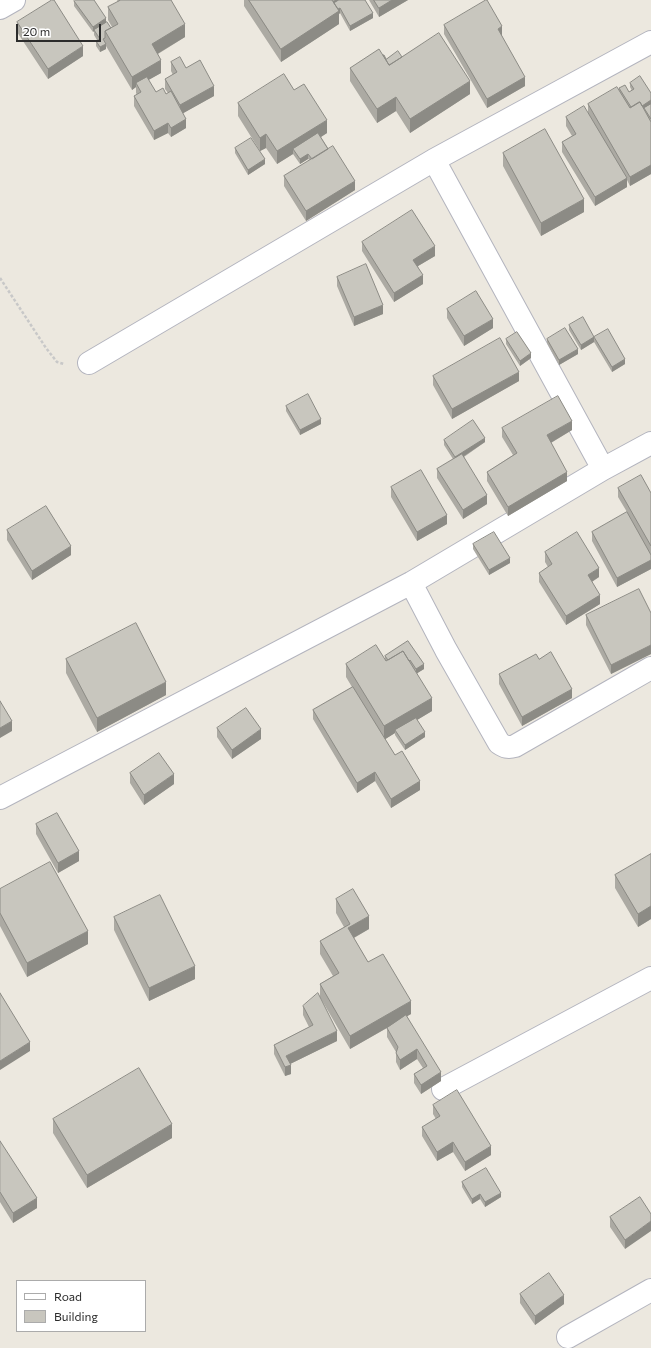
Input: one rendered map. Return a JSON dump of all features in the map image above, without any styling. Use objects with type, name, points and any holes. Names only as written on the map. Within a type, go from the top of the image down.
[{"type":"street","points":[[0,8],[14,0]]},
{"type":"street","points":[[90,362],[434,160],[651,42]]},
{"type":"street","points":[[434,160],[603,469]]},
{"type":"street","points":[[0,798],[411,583],[603,469],[651,443]]},
{"type":"street","points":[[411,583],[446,650],[499,743],[508,748],[515,746],[651,668]]},
{"type":"street","points":[[443,1089],[651,978]]},
{"type":"street","points":[[568,1337],[651,1290]]},
{"type":"path","points":[[0,278],[46,348],[58,362],[73,367],[90,362]]},
{"type":"building","points":[[54,0],[83,46],[48,69],[17,22]]},
{"type":"building","points":[[94,0],[106,18],[93,27],[74,1]]},
{"type":"building","points":[[121,0],[171,0],[185,24],[152,44],[161,60],[132,77],[105,31],[118,24],[108,7]]},
{"type":"building","points":[[249,0],[332,0],[339,11],[281,49]]},
{"type":"building","points":[[339,0],[365,0],[373,13],[350,26],[340,8],[338,9],[334,3]]},
{"type":"building","points":[[374,0],[392,0],[379,8]]},
{"type":"building","points":[[486,0],[502,26],[498,29],[525,77],[487,99],[444,25]]},
{"type":"building","points":[[107,22],[111,28],[105,31],[105,38],[103,39],[106,44],[100,47],[96,41],[100,39],[94,30]]},
{"type":"building","points":[[439,33],[470,81],[410,119],[396,97],[377,109],[350,68],[379,49],[389,65]]},
{"type":"building","points":[[398,51],[402,57],[389,65],[383,55],[386,59]]},
{"type":"building","points":[[180,57],[186,68],[200,60],[214,86],[180,105],[165,79],[177,72],[171,62]]},
{"type":"building","points":[[284,74],[294,90],[304,84],[327,120],[277,151],[266,134],[260,138],[238,103]]},
{"type":"building","points":[[640,76],[651,93],[651,100],[642,106],[639,102],[631,107],[619,88],[625,85],[629,92],[634,89],[630,83]]},
{"type":"building","points":[[147,77],[156,92],[163,88],[166,94],[171,91],[186,119],[171,128],[168,123],[154,131],[134,96],[141,92],[136,83]]},
{"type":"building","points":[[617,87],[630,108],[640,102],[651,122],[651,165],[630,177],[588,104]]},
{"type":"building","points":[[651,104],[651,119],[644,108]]},
{"type":"building","points":[[584,106],[627,178],[595,197],[562,142],[576,134],[566,117]]},
{"type":"building","points":[[545,129],[584,199],[541,223],[503,153]]},
{"type":"building","points":[[318,133],[328,149],[312,159],[308,154],[300,159],[293,149]]},
{"type":"building","points":[[251,138],[265,159],[248,170],[235,148]]},
{"type":"building","points":[[333,146],[355,181],[306,211],[284,176]]},
{"type":"building","points":[[412,210],[435,246],[413,260],[423,275],[394,293],[362,242]]},
{"type":"building","points":[[366,264],[383,305],[354,317],[337,277]]},
{"type":"building","points":[[476,291],[493,319],[464,336],[447,309]]},
{"type":"building","points":[[583,317],[594,337],[581,345],[569,325]]},
{"type":"building","points":[[565,328],[578,349],[559,360],[547,339]]},
{"type":"building","points":[[608,329],[625,359],[612,367],[594,337]]},
{"type":"building","points":[[517,332],[531,353],[520,361],[506,339]]},
{"type":"building","points":[[500,338],[519,372],[452,409],[433,376]]},
{"type":"building","points":[[308,394],[321,419],[300,430],[286,406]]},
{"type":"building","points":[[558,396],[572,421],[547,435],[567,472],[508,507],[487,472],[517,453],[502,428]]},
{"type":"building","points":[[473,420],[485,438],[455,457],[444,440]]},
{"type":"building","points":[[462,454],[487,495],[463,510],[437,469]]},
{"type":"building","points":[[421,470],[447,515],[417,532],[391,487]]},
{"type":"building","points":[[641,475],[651,493],[651,546],[618,488]]},
{"type":"building","points":[[46,506],[71,546],[32,571],[7,530]]},
{"type":"building","points":[[627,512],[651,555],[651,560],[617,578],[592,532]]},
{"type":"building","points":[[494,532],[510,558],[489,570],[473,544]]},
{"type":"building","points":[[577,532],[599,568],[588,575],[600,595],[566,616],[539,573],[552,564],[545,552]]},
{"type":"building","points":[[639,589],[651,613],[651,645],[611,665],[586,615]]},
{"type":"building","points":[[136,623],[166,682],[97,718],[66,659]]},
{"type":"building","points":[[408,641],[424,664],[416,669],[403,651],[388,660],[385,656]]},
{"type":"building","points":[[376,645],[386,661],[403,651],[432,698],[384,726],[346,664]]},
{"type":"building","points":[[551,652],[572,689],[522,717],[499,674],[536,654],[539,659]]},
{"type":"building","points":[[353,687],[395,755],[402,751],[420,781],[391,799],[375,772],[357,783],[313,710]]},
{"type":"building","points":[[0,701],[12,721],[0,728]]},
{"type":"building","points":[[246,708],[261,729],[232,750],[217,728]]},
{"type":"building","points":[[416,718],[425,732],[405,745],[395,730]]},
{"type":"building","points":[[159,753],[174,774],[144,795],[130,773]]},
{"type":"building","points":[[57,813],[79,851],[58,863],[36,824]]},
{"type":"building","points":[[651,854],[651,906],[638,914],[615,875]]},
{"type":"building","points":[[50,862],[88,931],[27,963],[0,913],[0,889]]},
{"type":"building","points":[[353,889],[369,916],[348,928],[368,962],[383,954],[411,1001],[350,1036],[320,984],[339,973],[320,941],[350,924],[336,899]]},
{"type":"building","points":[[160,895],[195,966],[149,988],[114,917]]},
{"type":"building","points":[[0,993],[30,1042],[0,1061]]},
{"type":"building","points":[[318,993],[337,1031],[286,1056],[291,1065],[285,1067],[274,1045],[313,1025],[303,1006]]},
{"type":"building","points":[[406,1015],[441,1072],[421,1085],[414,1074],[427,1066],[417,1049],[400,1060],[396,1053],[398,1047],[387,1028]]},
{"type":"building","points":[[139,1068],[172,1124],[87,1175],[53,1119]]},
{"type":"building","points":[[457,1090],[491,1146],[465,1162],[453,1142],[437,1152],[422,1127],[440,1116],[433,1105]]},
{"type":"building","points":[[0,1141],[37,1198],[13,1213],[0,1192]]},
{"type":"building","points":[[486,1168],[501,1193],[485,1202],[480,1194],[472,1199],[462,1182]]},
{"type":"building","points":[[640,1197],[651,1214],[651,1221],[625,1240],[610,1217]]},
{"type":"building","points":[[549,1273],[564,1295],[535,1316],[520,1294]]}]
